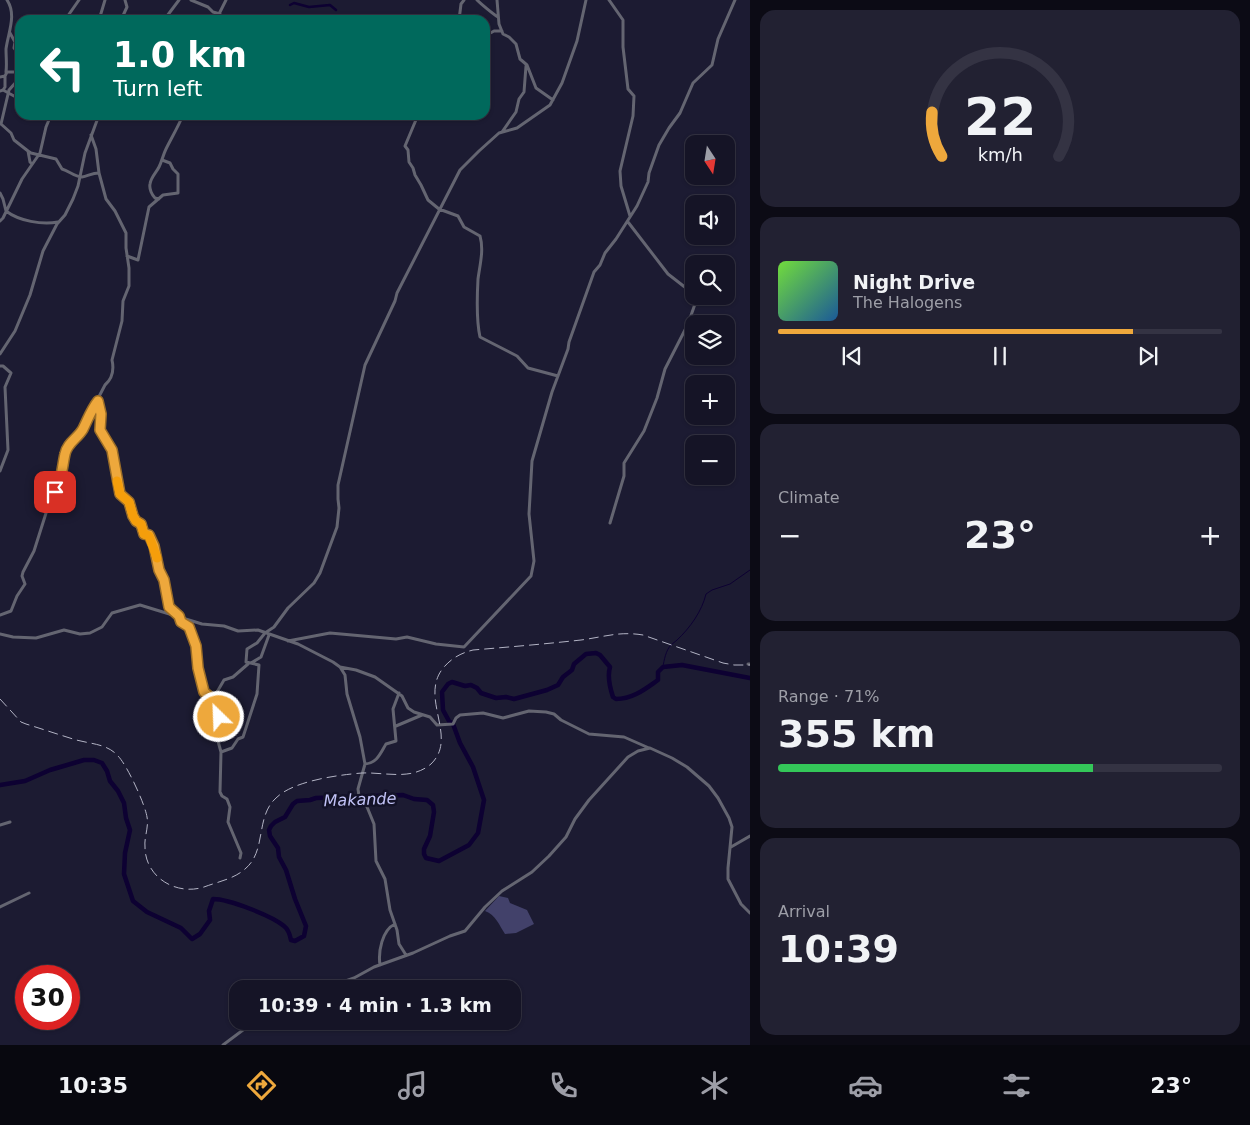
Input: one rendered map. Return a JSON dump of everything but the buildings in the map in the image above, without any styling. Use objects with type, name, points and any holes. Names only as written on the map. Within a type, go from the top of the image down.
[{"type":"street","points":[[7,0],[13,19],[6,47],[5,87],[1,90],[8,94],[15,95]]},
{"type":"street","points":[[69,15],[79,0]]},
{"type":"street","points":[[100,15],[105,0]]},
{"type":"street","points":[[123,15],[127,7],[125,0]]},
{"type":"street","points":[[168,15],[179,0]]},
{"type":"street","points":[[190,0],[220,14],[226,0]]},
{"type":"street","points":[[459,15],[461,4],[464,0]]},
{"type":"street","points":[[477,0],[499,17]]},
{"type":"street","points":[[497,0],[499,24],[502,31],[513,40],[520,59],[527,65],[536,88],[553,100]]},
{"type":"street","points":[[502,132],[517,128],[550,105],[562,83],[577,41],[586,0]]},
{"type":"street","points":[[609,0],[623,20],[623,47],[628,89],[634,96],[633,116],[620,171],[621,186],[630,217]]},
{"type":"street","points":[[288,640],[330,633],[396,639],[407,636],[436,644],[462,648],[466,646],[531,576],[534,561],[530,514],[532,461],[569,342],[594,272],[637,206],[648,182],[651,166],[663,137],[680,113],[694,83],[712,65],[718,39],[735,0]]},
{"type":"street","points":[[490,33],[502,31]]},
{"type":"street","points":[[10,33],[15,42]]},
{"type":"street","points":[[221,752],[233,747],[238,739],[243,737],[257,694],[259,665],[250,664],[245,661],[247,649],[267,634],[288,608],[314,583],[326,559],[337,527],[339,508],[338,485],[365,365],[397,293],[460,170],[479,150],[502,132],[516,112],[519,99],[524,92],[525,68],[527,65]]},
{"type":"street","points":[[0,77],[6,73],[15,71]]},
{"type":"street","points":[[15,84],[8,94],[0,124],[11,133],[14,140],[31,153],[56,159],[62,169],[80,177],[99,173]]},
{"type":"street","points":[[0,221],[22,179],[40,154],[49,120]]},
{"type":"street","points":[[0,354],[15,330],[30,295],[42,255],[73,199],[97,120]]},
{"type":"street","points":[[159,199],[153,196],[149,186],[172,139],[173,132],[179,126],[181,120]]},
{"type":"street","points":[[416,120],[405,146],[408,150],[408,160],[414,168],[415,175],[427,199],[439,209],[458,216],[462,224],[480,236],[482,241],[478,286],[478,326],[480,337],[517,356],[528,368],[558,376]]},
{"type":"street","points":[[510,121],[513,129]]},
{"type":"street","points":[[0,615],[11,611],[17,596],[26,583],[22,576],[23,572],[34,551],[47,510],[59,486],[65,453],[98,401],[105,385],[109,381],[114,366],[112,360],[122,320],[123,301],[129,286],[126,233],[115,211],[106,199],[99,173],[96,149],[91,135]]},
{"type":"street","points":[[28,151],[32,164]]},
{"type":"street","points":[[127,256],[138,260],[149,207],[164,196],[178,193],[178,174],[170,163],[162,160]]},
{"type":"street","points":[[0,194],[6,211],[14,217],[50,224],[60,221]]},
{"type":"street","points":[[610,523],[624,476],[624,462],[644,431],[657,398],[665,369],[688,324],[695,304],[695,299],[686,288],[668,274],[628,222]]},
{"type":"street","points":[[0,366],[3,366],[11,373],[5,387],[8,450],[0,471]]},
{"type":"street","points":[[98,401],[101,414],[100,430],[112,450],[120,494],[129,502],[133,516],[141,524],[144,534],[149,536],[154,546],[159,570],[164,580],[169,607],[180,618],[181,622],[189,626],[196,646],[198,668],[204,692],[213,699],[219,710],[223,729],[216,733],[221,752],[220,792],[227,799],[230,807],[228,823],[241,853],[240,858]]},
{"type":"street","points":[[0,634],[13,637],[36,638],[63,630],[87,634],[102,627],[112,613],[138,605],[145,606],[197,623],[224,626],[238,631],[258,630],[288,640],[327,658],[340,667],[367,673],[399,693],[408,708],[430,718],[437,725],[440,723],[453,724],[460,715],[484,713],[502,718],[530,711],[549,712],[589,734],[624,737],[684,764],[715,792],[732,824],[728,879],[741,904],[750,913]]},
{"type":"street","points":[[213,699],[224,680],[233,677],[261,657],[267,634]]},
{"type":"street","points":[[340,667],[346,677],[347,694],[360,737],[365,764],[358,789],[359,796],[365,802],[374,824],[376,861],[384,876],[400,946],[406,955]]},
{"type":"street","points":[[365,764],[376,760],[386,744],[396,741],[393,709],[399,693]]},
{"type":"street","points":[[396,726],[422,715]]},
{"type":"street","points":[[348,980],[369,968],[465,931],[485,907],[502,892],[532,872],[549,856],[566,837],[589,800],[628,757],[638,751],[650,748]]},
{"type":"street","points":[[0,825],[10,822]]},
{"type":"street","points":[[730,848],[750,836]]},
{"type":"street","points":[[0,907],[29,893]]},
{"type":"street","points":[[380,965],[379,953],[382,943],[389,927],[395,924]]},
{"type":"street","points":[[223,1045],[243,1030]]},
{"type":"shaded area","points":[[499,896],[508,898],[510,903],[527,910],[534,924],[516,933],[505,934],[495,918],[485,911]]},
{"type":"waterway","points":[[290,5],[294,3],[309,7],[330,5],[336,10]]},
{"type":"waterway","points":[[663,667],[668,650],[695,619],[702,607],[706,594],[730,584],[750,570]]},
{"type":"waterway","name":"Makande","points":[[0,785],[25,781],[50,770],[84,760],[94,760],[102,763],[110,781],[124,803],[130,830],[125,853],[124,874],[133,901],[147,912],[181,928],[192,939],[200,934],[210,920],[209,911],[213,899],[239,905],[278,922],[289,932],[291,940],[295,941],[304,936],[306,926],[286,870],[279,857],[278,848],[270,836],[269,830],[275,822],[285,817],[297,801],[316,798],[403,795],[414,799],[427,800],[433,805],[434,812],[430,836],[424,849],[424,854],[426,858],[439,861],[469,845],[478,833],[484,800],[473,767],[460,743],[453,724],[449,721],[443,710],[442,692],[448,684],[452,682],[465,686],[471,685],[481,693],[496,698],[506,697],[514,699],[558,685],[563,677],[572,670],[574,664],[586,654],[596,653],[610,667],[610,686],[613,697],[616,699],[633,695],[648,687],[658,680],[658,672],[663,667],[682,665],[750,678]]},
{"type":"railway","points":[[0,699],[21,722],[73,739],[103,746],[114,752],[131,776],[146,811],[145,847],[146,858],[150,867],[164,882],[183,889],[193,889],[204,887],[236,875],[252,862],[259,844],[265,815],[276,798],[293,787],[340,775],[362,773],[406,774],[423,769],[431,764],[439,753],[441,742],[441,729],[435,691],[437,679],[447,664],[465,653],[473,650],[634,634],[643,635],[723,663],[750,665]]},
{"type":"slow traffic","points":[[117,481],[121,496],[129,502],[133,516],[141,524],[144,534],[149,536],[157,558]]},
{"type":"route","points":[[55,492],[59,486],[60,476],[63,471],[65,453],[98,401],[101,414],[100,432],[112,450],[115,475],[120,494],[129,502],[133,516],[141,524],[144,534],[149,535],[159,570],[163,576],[169,607],[180,617],[181,622],[189,627],[196,646],[198,668],[204,692],[214,700],[220,713],[219,717]]}]
